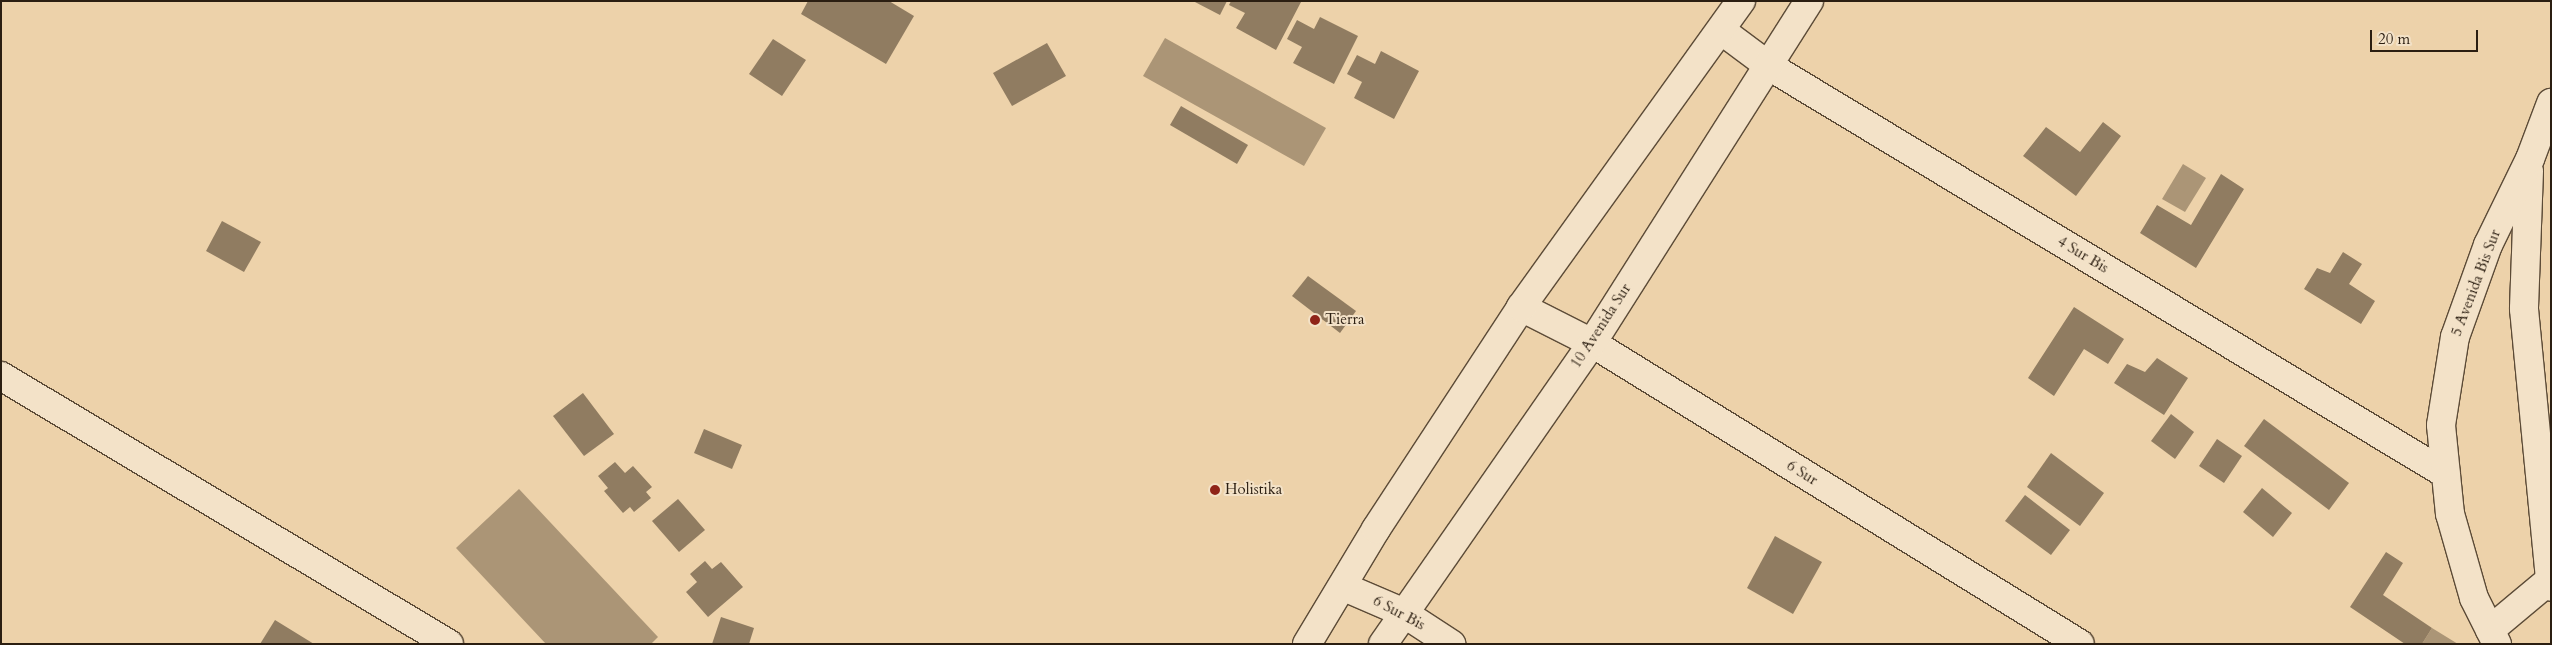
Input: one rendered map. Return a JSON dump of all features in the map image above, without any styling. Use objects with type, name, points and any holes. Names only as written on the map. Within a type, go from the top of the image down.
[{"type":"street","points":[[1307,644],[1344,587],[1376,529],[1521,307],[1722,31],[1741,1]]},
{"type":"street","name":"10 Avenida Sur","points":[[1383,644],[1402,612],[1592,343],[1809,1]]},
{"type":"street","name":"4 Sur Bis","points":[[1722,31],[1769,66],[2446,474]]},
{"type":"street","name":"5 Avenida Bis Sur","points":[[2493,637],[2474,598],[2450,514],[2441,424],[2454,337],[2488,245],[2530,159],[2551,103]]},
{"type":"street","name":"5 Avenida Bis Sur","points":[[2530,159],[2524,309],[2550,582]]},
{"type":"street","name":"6 Sur","points":[[1521,307],[1592,343],[2080,644]]},
{"type":"street","points":[[1,376],[449,644]]},
{"type":"street","points":[[2493,637],[2550,582]]},
{"type":"street","name":"6 Sur Bis","points":[[1344,587],[1402,612],[1451,644]]},
{"type":"shaded area","points":[[1165,38],[1326,128],[1304,166],[1143,76]]},
{"type":"shaded area","points":[[2183,164],[2206,178],[2185,212],[2162,199]]},
{"type":"shaded area","points":[[519,489],[658,637],[651,644],[546,644],[456,548]]},
{"type":"shaded area","points":[[2432,628],[2458,644],[2422,644]]},
{"type":"building","points":[[808,1],[889,1],[914,16],[886,64],[801,14]]},
{"type":"building","points":[[1193,1],[1227,1],[1220,15]]},
{"type":"building","points":[[1231,1],[1301,2],[1276,50],[1236,28],[1245,13],[1229,5]]},
{"type":"building","points":[[1320,17],[1358,36],[1334,84],[1293,63],[1302,47],[1287,39],[1297,20],[1314,29]]},
{"type":"building","points":[[773,39],[806,60],[782,96],[749,74]]},
{"type":"building","points":[[1047,43],[1066,76],[1012,106],[993,73]]},
{"type":"building","points":[[1381,51],[1419,71],[1394,119],[1354,98],[1362,82],[1347,74],[1357,55],[1375,64]]},
{"type":"building","points":[[1181,106],[1248,145],[1237,164],[1170,125]]},
{"type":"building","points":[[2103,122],[2121,136],[2076,196],[2023,156],[2046,127],[2080,152]]},
{"type":"building","points":[[2221,174],[2244,189],[2196,268],[2140,233],[2157,205],[2191,225]]},
{"type":"building","points":[[222,221],[261,242],[244,272],[206,251]]},
{"type":"building","points":[[2343,252],[2362,264],[2349,284],[2375,301],[2361,324],[2304,289],[2317,268],[2330,273]]},
{"type":"building","points":[[1308,276],[1356,311],[1340,333],[1292,296]]},
{"type":"building","points":[[2074,307],[2124,339],[2108,364],[2084,349],[2054,396],[2028,378]]},
{"type":"building","points":[[2157,358],[2188,378],[2164,415],[2114,383],[2127,364],[2145,372]]},
{"type":"building","points":[[583,393],[614,434],[584,456],[553,416]]},
{"type":"building","points":[[2171,414],[2194,432],[2175,459],[2151,441]]},
{"type":"building","points":[[2264,419],[2349,483],[2329,510],[2244,446]]},
{"type":"building","points":[[704,429],[742,445],[732,469],[694,453]]},
{"type":"building","points":[[2217,439],[2242,456],[2224,483],[2199,466]]},
{"type":"building","points":[[2051,453],[2104,493],[2080,526],[2027,487]]},
{"type":"building","points":[[615,462],[625,473],[633,466],[652,487],[646,492],[651,498],[634,512],[630,507],[623,513],[604,491],[608,488],[598,476]]},
{"type":"building","points":[[2262,488],[2292,513],[2273,537],[2243,512]]},
{"type":"building","points":[[2025,495],[2070,530],[2051,555],[2005,521]]},
{"type":"building","points":[[678,499],[705,530],[679,552],[652,521]]},
{"type":"building","points":[[1775,536],[1822,562],[1793,614],[1747,588]]},
{"type":"building","points":[[2386,552],[2403,563],[2383,595],[2432,628],[2422,644],[2405,644],[2350,607]]},
{"type":"building","points":[[705,561],[712,569],[721,562],[743,587],[708,617],[686,592],[697,582],[690,574]]},
{"type":"building","points":[[721,617],[754,628],[749,644],[712,644]]},
{"type":"building","points":[[275,620],[314,644],[260,644]]},
{"type":"place","name":"Tierra","points":[[1315,320]]},
{"type":"place","name":"Holistika","points":[[1215,490]]}]
